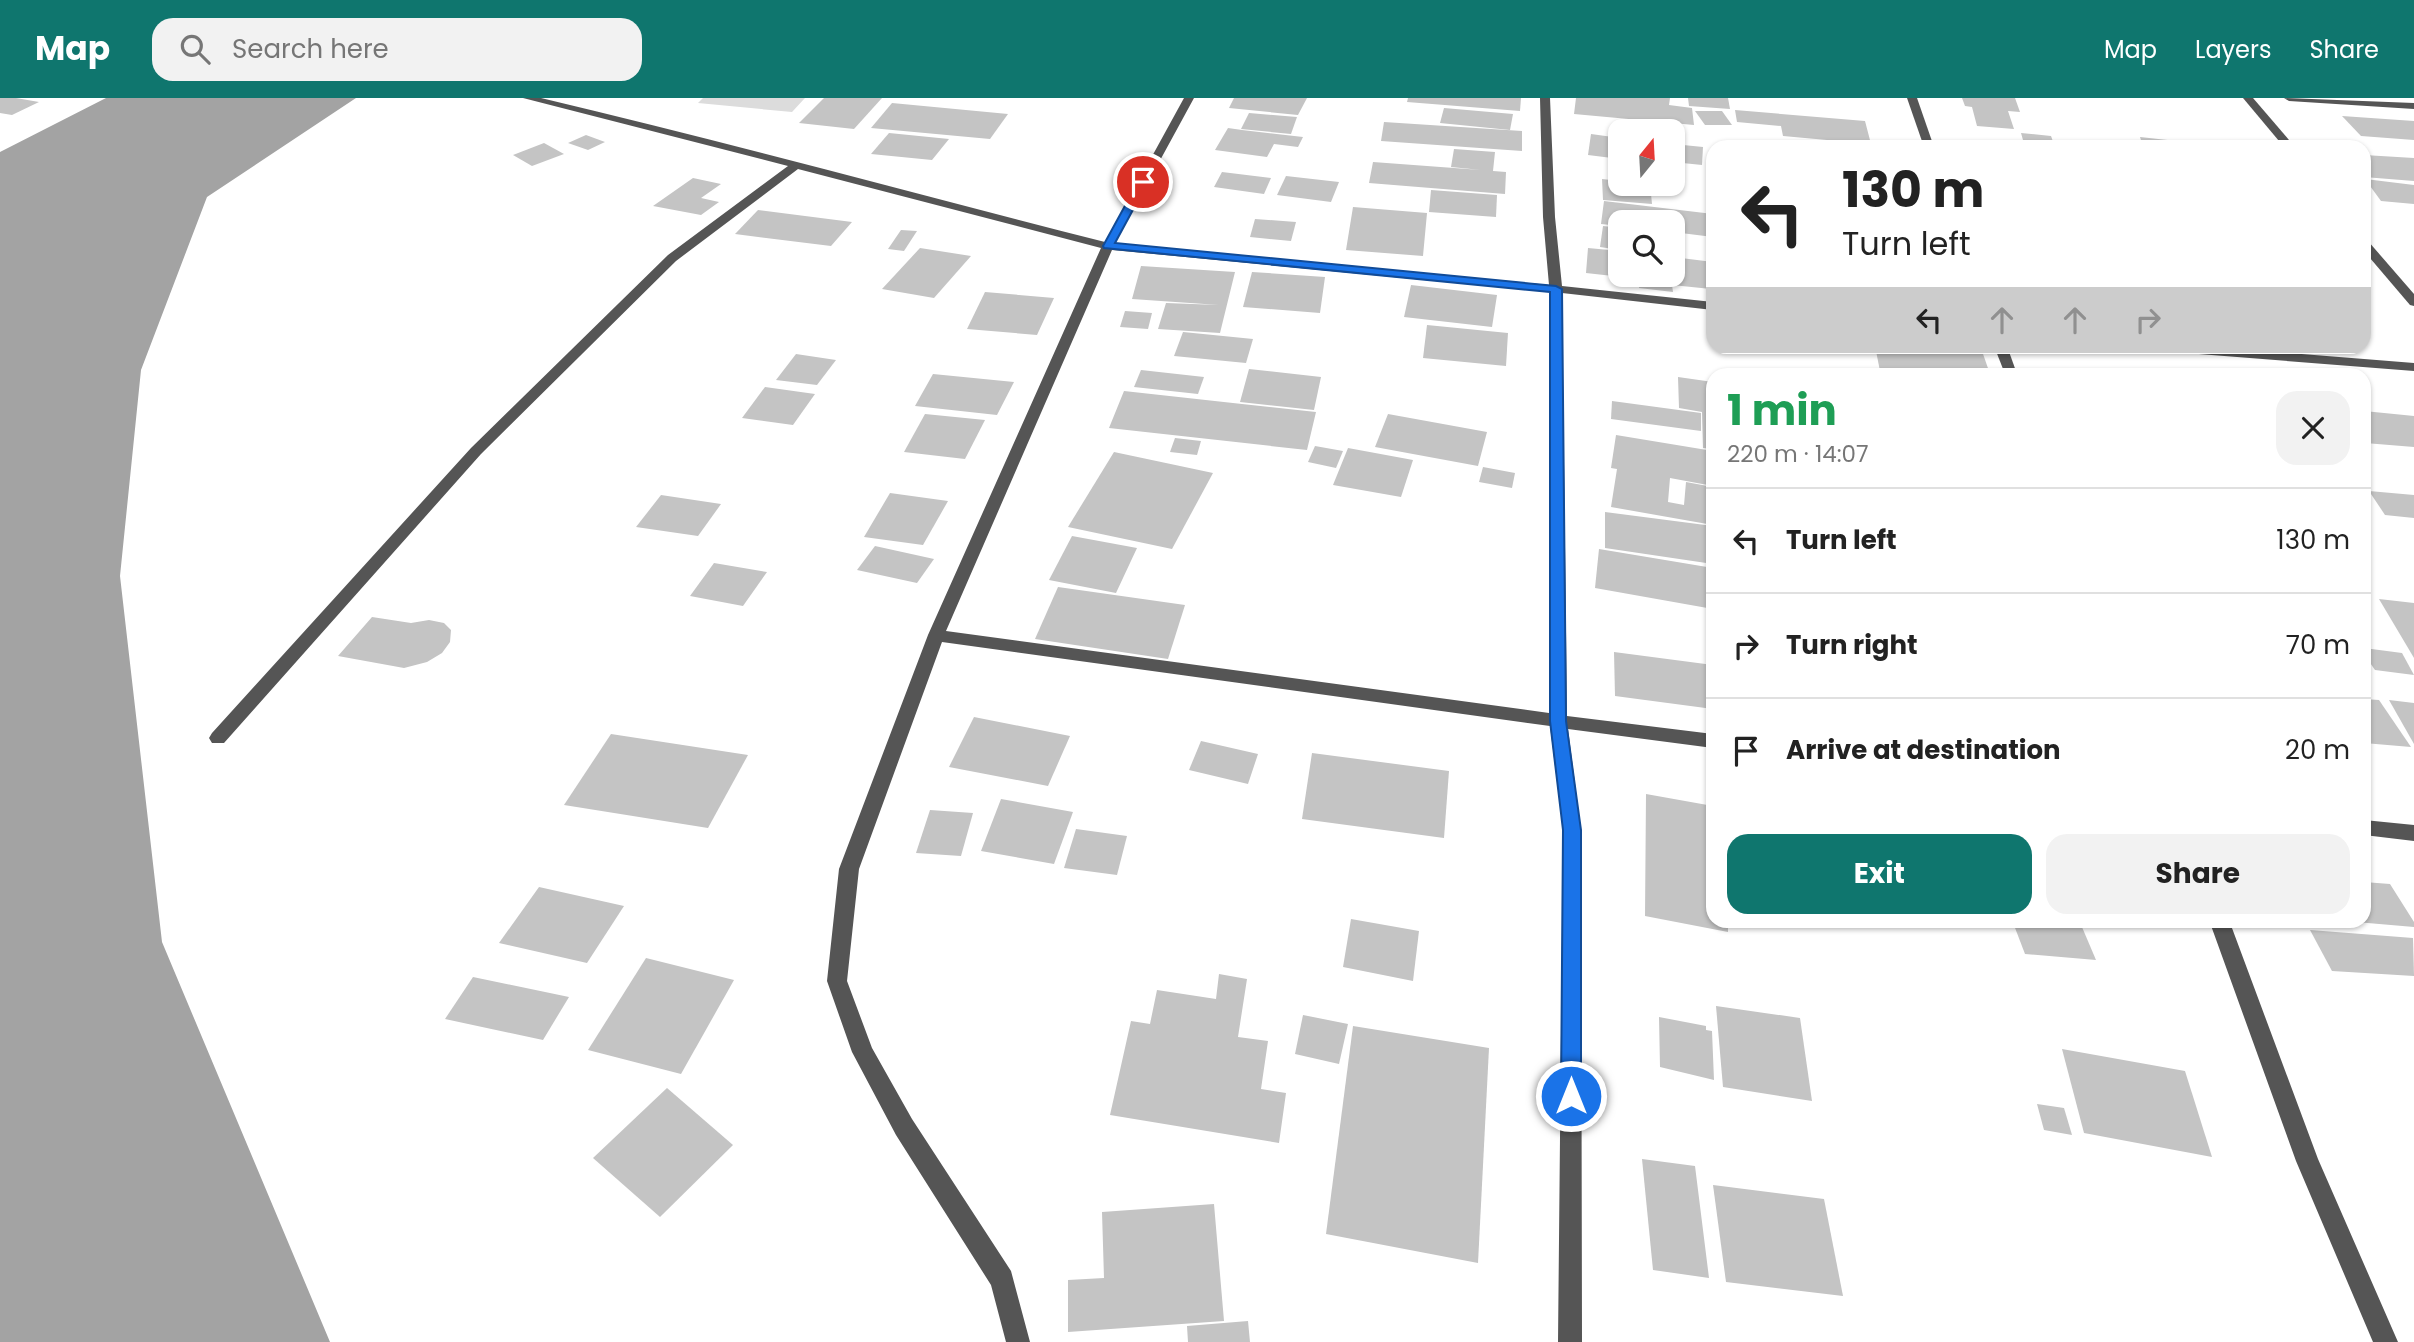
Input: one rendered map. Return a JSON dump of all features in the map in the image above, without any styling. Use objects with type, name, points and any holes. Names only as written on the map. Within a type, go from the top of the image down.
[{"type":"street","points":[[528,98],[718,144],[1108,246],[1706,305]]},
{"type":"street","points":[[1018,1342],[1002,1280],[905,1127],[875,1074],[863,1052],[836,981],[849,869],[936,635],[1108,246],[1189,98]]},
{"type":"street","points":[[1545,98],[1549,217],[1556,289],[1558,721],[1572,830],[1570,1342]]},
{"type":"street","points":[[1912,98],[1927,140]]},
{"type":"street","points":[[2248,98],[2284,140]]},
{"type":"street","points":[[2289,98],[2414,106]]},
{"type":"street","points":[[218,737],[476,451],[672,258],[796,165]]},
{"type":"street","points":[[2371,251],[2414,302]]},
{"type":"street","points":[[2249,354],[2414,367]]},
{"type":"street","points":[[936,635],[1706,740]]},
{"type":"street","points":[[2371,828],[2414,833]]},
{"type":"street","points":[[2221,928],[2307,1161],[2386,1342]]},
{"type":"shaded area","points":[[106,98],[356,98],[207,197],[141,370],[120,576],[162,942],[330,1342],[0,1342],[0,152]]},
{"type":"shaded area","points":[[703,98],[805,98],[792,112],[698,103]]},
{"type":"building","points":[[0,98],[39,102],[12,115],[0,113]]},
{"type":"building","points":[[824,98],[882,98],[854,129],[799,123]]},
{"type":"building","points":[[1234,98],[1307,98],[1298,115],[1229,108]]},
{"type":"building","points":[[1408,98],[1521,98],[1520,111],[1407,102]]},
{"type":"building","points":[[1576,98],[1670,98],[1669,105],[1692,108],[1694,125],[1685,124],[1685,119],[1629,119],[1574,114]]},
{"type":"building","points":[[1688,98],[1728,98],[1730,109],[1689,106]]},
{"type":"building","points":[[1962,98],[2015,98],[2020,112],[2008,111],[2014,129],[1977,126],[1972,107],[1965,106]]},
{"type":"building","points":[[892,103],[1008,114],[990,139],[871,128]]},
{"type":"building","points":[[1444,108],[1513,114],[1510,130],[1440,123]]},
{"type":"building","points":[[1735,110],[1865,121],[1870,140],[1783,136],[1781,126],[1737,122]]},
{"type":"building","points":[[1695,111],[1722,111],[1732,125],[1705,125]]},
{"type":"building","points":[[1249,113],[1297,117],[1291,134],[1241,129]]},
{"type":"building","points":[[2342,116],[2414,121],[2414,140],[2361,136]]},
{"type":"building","points":[[1384,122],[1522,131],[1522,151],[1381,141]]},
{"type":"building","points":[[1228,128],[1303,137],[1298,147],[1274,144],[1267,157],[1215,150]]},
{"type":"building","points":[[889,133],[949,139],[932,160],[871,154]]},
{"type":"building","points":[[2021,133],[2051,136],[2052,140],[2023,140]]},
{"type":"building","points":[[1591,134],[1608,136],[1608,158],[1588,155]]},
{"type":"building","points":[[586,135],[605,142],[588,150],[568,143]]},
{"type":"building","points":[[2140,137],[2168,140],[2141,140]]},
{"type":"building","points":[[544,143],[564,154],[532,166],[513,155]]},
{"type":"building","points":[[1685,145],[1703,147],[1702,165],[1685,163]]},
{"type":"building","points":[[1454,149],[1495,152],[1493,171],[1506,172],[1505,194],[1369,183],[1373,162],[1481,170],[1451,167]]},
{"type":"building","points":[[2371,155],[2414,158],[2414,181],[2371,178]]},
{"type":"building","points":[[1222,172],[1271,178],[1264,194],[1214,187]]},
{"type":"building","points":[[1286,176],[1339,182],[1331,202],[1277,195]]},
{"type":"building","points":[[693,178],[721,184],[701,198],[719,202],[701,215],[653,206]]},
{"type":"building","points":[[1602,179],[1608,180],[1608,196],[1651,196],[1652,204],[1603,200]]},
{"type":"building","points":[[2371,180],[2414,185],[2414,204],[2381,201],[2371,187]]},
{"type":"building","points":[[1431,190],[1497,195],[1496,217],[1429,212]]},
{"type":"building","points":[[1604,201],[1679,210],[1608,210],[1608,225],[1601,224]]},
{"type":"building","points":[[1353,207],[1427,213],[1423,256],[1346,250]]},
{"type":"building","points":[[758,210],[852,222],[831,246],[735,234]]},
{"type":"building","points":[[1685,211],[1706,213],[1706,236],[1685,234]]},
{"type":"building","points":[[1255,219],[1296,222],[1291,241],[1250,237]]},
{"type":"building","points":[[1603,226],[1608,227],[1608,248],[1600,247]]},
{"type":"building","points":[[901,230],[917,231],[904,251],[888,249]]},
{"type":"building","points":[[920,248],[971,256],[934,298],[882,289]]},
{"type":"building","points":[[1588,248],[1608,250],[1608,275],[1586,273]]},
{"type":"building","points":[[1685,258],[1706,261],[1706,288],[1685,286]]},
{"type":"building","points":[[1141,266],[1235,272],[1220,333],[1158,329],[1166,303],[1219,305],[1132,299]]},
{"type":"building","points":[[1252,272],[1325,277],[1320,313],[1243,307]]},
{"type":"building","points":[[1411,285],[1497,295],[1492,327],[1404,317]]},
{"type":"building","points":[[1672,287],[1673,292],[1639,288]]},
{"type":"building","points":[[985,292],[1054,298],[1037,335],[967,329]]},
{"type":"building","points":[[1125,311],[1152,313],[1148,329],[1120,327]]},
{"type":"building","points":[[1427,325],[1508,333],[1506,366],[1423,358]]},
{"type":"building","points":[[1183,332],[1253,339],[1246,363],[1174,356]]},
{"type":"building","points":[[796,354],[836,360],[817,385],[776,380]]},
{"type":"building","points":[[1877,354],[1983,354],[1988,368],[1879,368]]},
{"type":"building","points":[[1249,369],[1321,377],[1314,410],[1240,402]]},
{"type":"building","points":[[1141,370],[1204,377],[1198,394],[1134,387]]},
{"type":"building","points":[[933,374],[1014,382],[997,415],[915,406]]},
{"type":"building","points":[[1678,377],[1706,381],[1706,448],[1703,448],[1702,412],[1679,408]]},
{"type":"building","points":[[765,387],[815,394],[793,425],[742,418]]},
{"type":"building","points":[[1124,391],[1316,412],[1307,450],[1109,428]]},
{"type":"building","points":[[1612,401],[1701,413],[1701,431],[1611,419]]},
{"type":"building","points":[[2371,412],[2414,416],[2414,447],[2371,443]]},
{"type":"building","points":[[925,414],[985,420],[965,459],[904,452]]},
{"type":"building","points":[[1388,414],[1487,432],[1478,466],[1375,447]]},
{"type":"building","points":[[1616,435],[1706,450],[1706,485],[1670,478],[1668,502],[1684,505],[1686,482],[1706,486],[1706,524],[1611,507],[1617,469],[1611,468]]},
{"type":"building","points":[[1175,438],[1201,441],[1197,455],[1170,452]]},
{"type":"building","points":[[1315,446],[1343,451],[1336,468],[1308,462]]},
{"type":"building","points":[[1348,448],[1413,460],[1401,497],[1333,485]]},
{"type":"building","points":[[1114,452],[1213,473],[1172,549],[1068,527]]},
{"type":"building","points":[[1483,467],[1515,473],[1512,488],[1479,482]]},
{"type":"building","points":[[2371,491],[2414,495],[2414,518],[2385,515]]},
{"type":"building","points":[[890,493],[948,501],[923,545],[864,537]]},
{"type":"building","points":[[661,495],[721,504],[698,536],[636,527]]},
{"type":"building","points":[[1605,512],[1706,525],[1706,563],[1605,548]]},
{"type":"building","points":[[1072,536],[1137,548],[1116,593],[1049,580]]},
{"type":"building","points":[[875,546],[934,559],[917,583],[857,570]]},
{"type":"building","points":[[1599,549],[1706,567],[1706,608],[1595,588]]},
{"type":"building","points":[[714,563],[767,572],[743,606],[690,596]]},
{"type":"building","points":[[1058,587],[1185,605],[1168,659],[1035,639]]},
{"type":"building","points":[[2379,599],[2414,603],[2414,658]]},
{"type":"building","points":[[372,617],[411,623],[429,620],[444,623],[451,630],[450,642],[442,653],[427,662],[404,668],[338,656]]},
{"type":"building","points":[[2371,649],[2402,653],[2414,675],[2375,670],[2371,664]]},
{"type":"building","points":[[1614,652],[1706,664],[1706,708],[1615,696]]},
{"type":"building","points":[[2371,699],[2379,700],[2411,747],[2371,744]]},
{"type":"building","points":[[2389,700],[2414,703],[2414,744]]},
{"type":"building","points":[[974,717],[1070,736],[1048,786],[949,767]]},
{"type":"building","points":[[611,734],[748,755],[708,828],[564,805]]},
{"type":"building","points":[[1201,741],[1258,754],[1248,784],[1189,770]]},
{"type":"building","points":[[1312,753],[1449,771],[1444,838],[1302,819]]},
{"type":"building","points":[[1646,794],[1706,805],[1706,928],[1645,916]]},
{"type":"building","points":[[1001,799],[1073,812],[1054,864],[981,851]]},
{"type":"building","points":[[930,810],[973,813],[961,856],[916,853]]},
{"type":"building","points":[[1076,829],[1127,836],[1117,875],[1064,868]]},
{"type":"building","points":[[2371,883],[2390,884],[2414,922],[2414,927],[2371,923]]},
{"type":"building","points":[[539,887],[624,906],[587,963],[499,943]]},
{"type":"building","points":[[1351,919],[1419,931],[1413,981],[1343,967]]},
{"type":"building","points":[[1707,928],[1728,928],[1728,932]]},
{"type":"building","points":[[2015,928],[2082,928],[2096,960],[2025,954]]},
{"type":"building","points":[[2310,930],[2413,938],[2414,976],[2332,971]]},
{"type":"building","points":[[646,958],[734,980],[681,1074],[588,1050]]},
{"type":"building","points":[[1219,974],[1247,979],[1238,1037],[1268,1041],[1261,1089],[1286,1093],[1279,1143],[1110,1115],[1131,1021],[1150,1024],[1157,990],[1216,999]]},
{"type":"building","points":[[473,977],[569,997],[543,1040],[445,1019]]},
{"type":"building","points":[[1716,1006],[1800,1018],[1812,1101],[1723,1087]]},
{"type":"building","points":[[1303,1015],[1348,1024],[1339,1064],[1295,1054]]},
{"type":"building","points":[[1659,1017],[1706,1026],[1706,1030],[1712,1031],[1714,1080],[1660,1067]]},
{"type":"building","points":[[1353,1026],[1489,1048],[1478,1263],[1326,1234]]},
{"type":"building","points":[[2062,1049],[2185,1071],[2212,1157],[2084,1133]]},
{"type":"building","points":[[667,1088],[733,1145],[660,1217],[593,1158]]},
{"type":"building","points":[[2037,1104],[2064,1108],[2072,1135],[2044,1130]]},
{"type":"building","points":[[1642,1159],[1695,1166],[1709,1278],[1653,1270]]},
{"type":"building","points":[[1713,1185],[1824,1199],[1843,1296],[1726,1282]]},
{"type":"building","points":[[1214,1204],[1224,1321],[1068,1332],[1068,1280],[1104,1278],[1102,1212]]},
{"type":"building","points":[[1248,1321],[1250,1342],[1188,1342],[1187,1326]]},
{"type":"route","points":[[1143,182],[1108,246],[1556,289],[1558,721],[1572,830],[1571,1096]]}]
